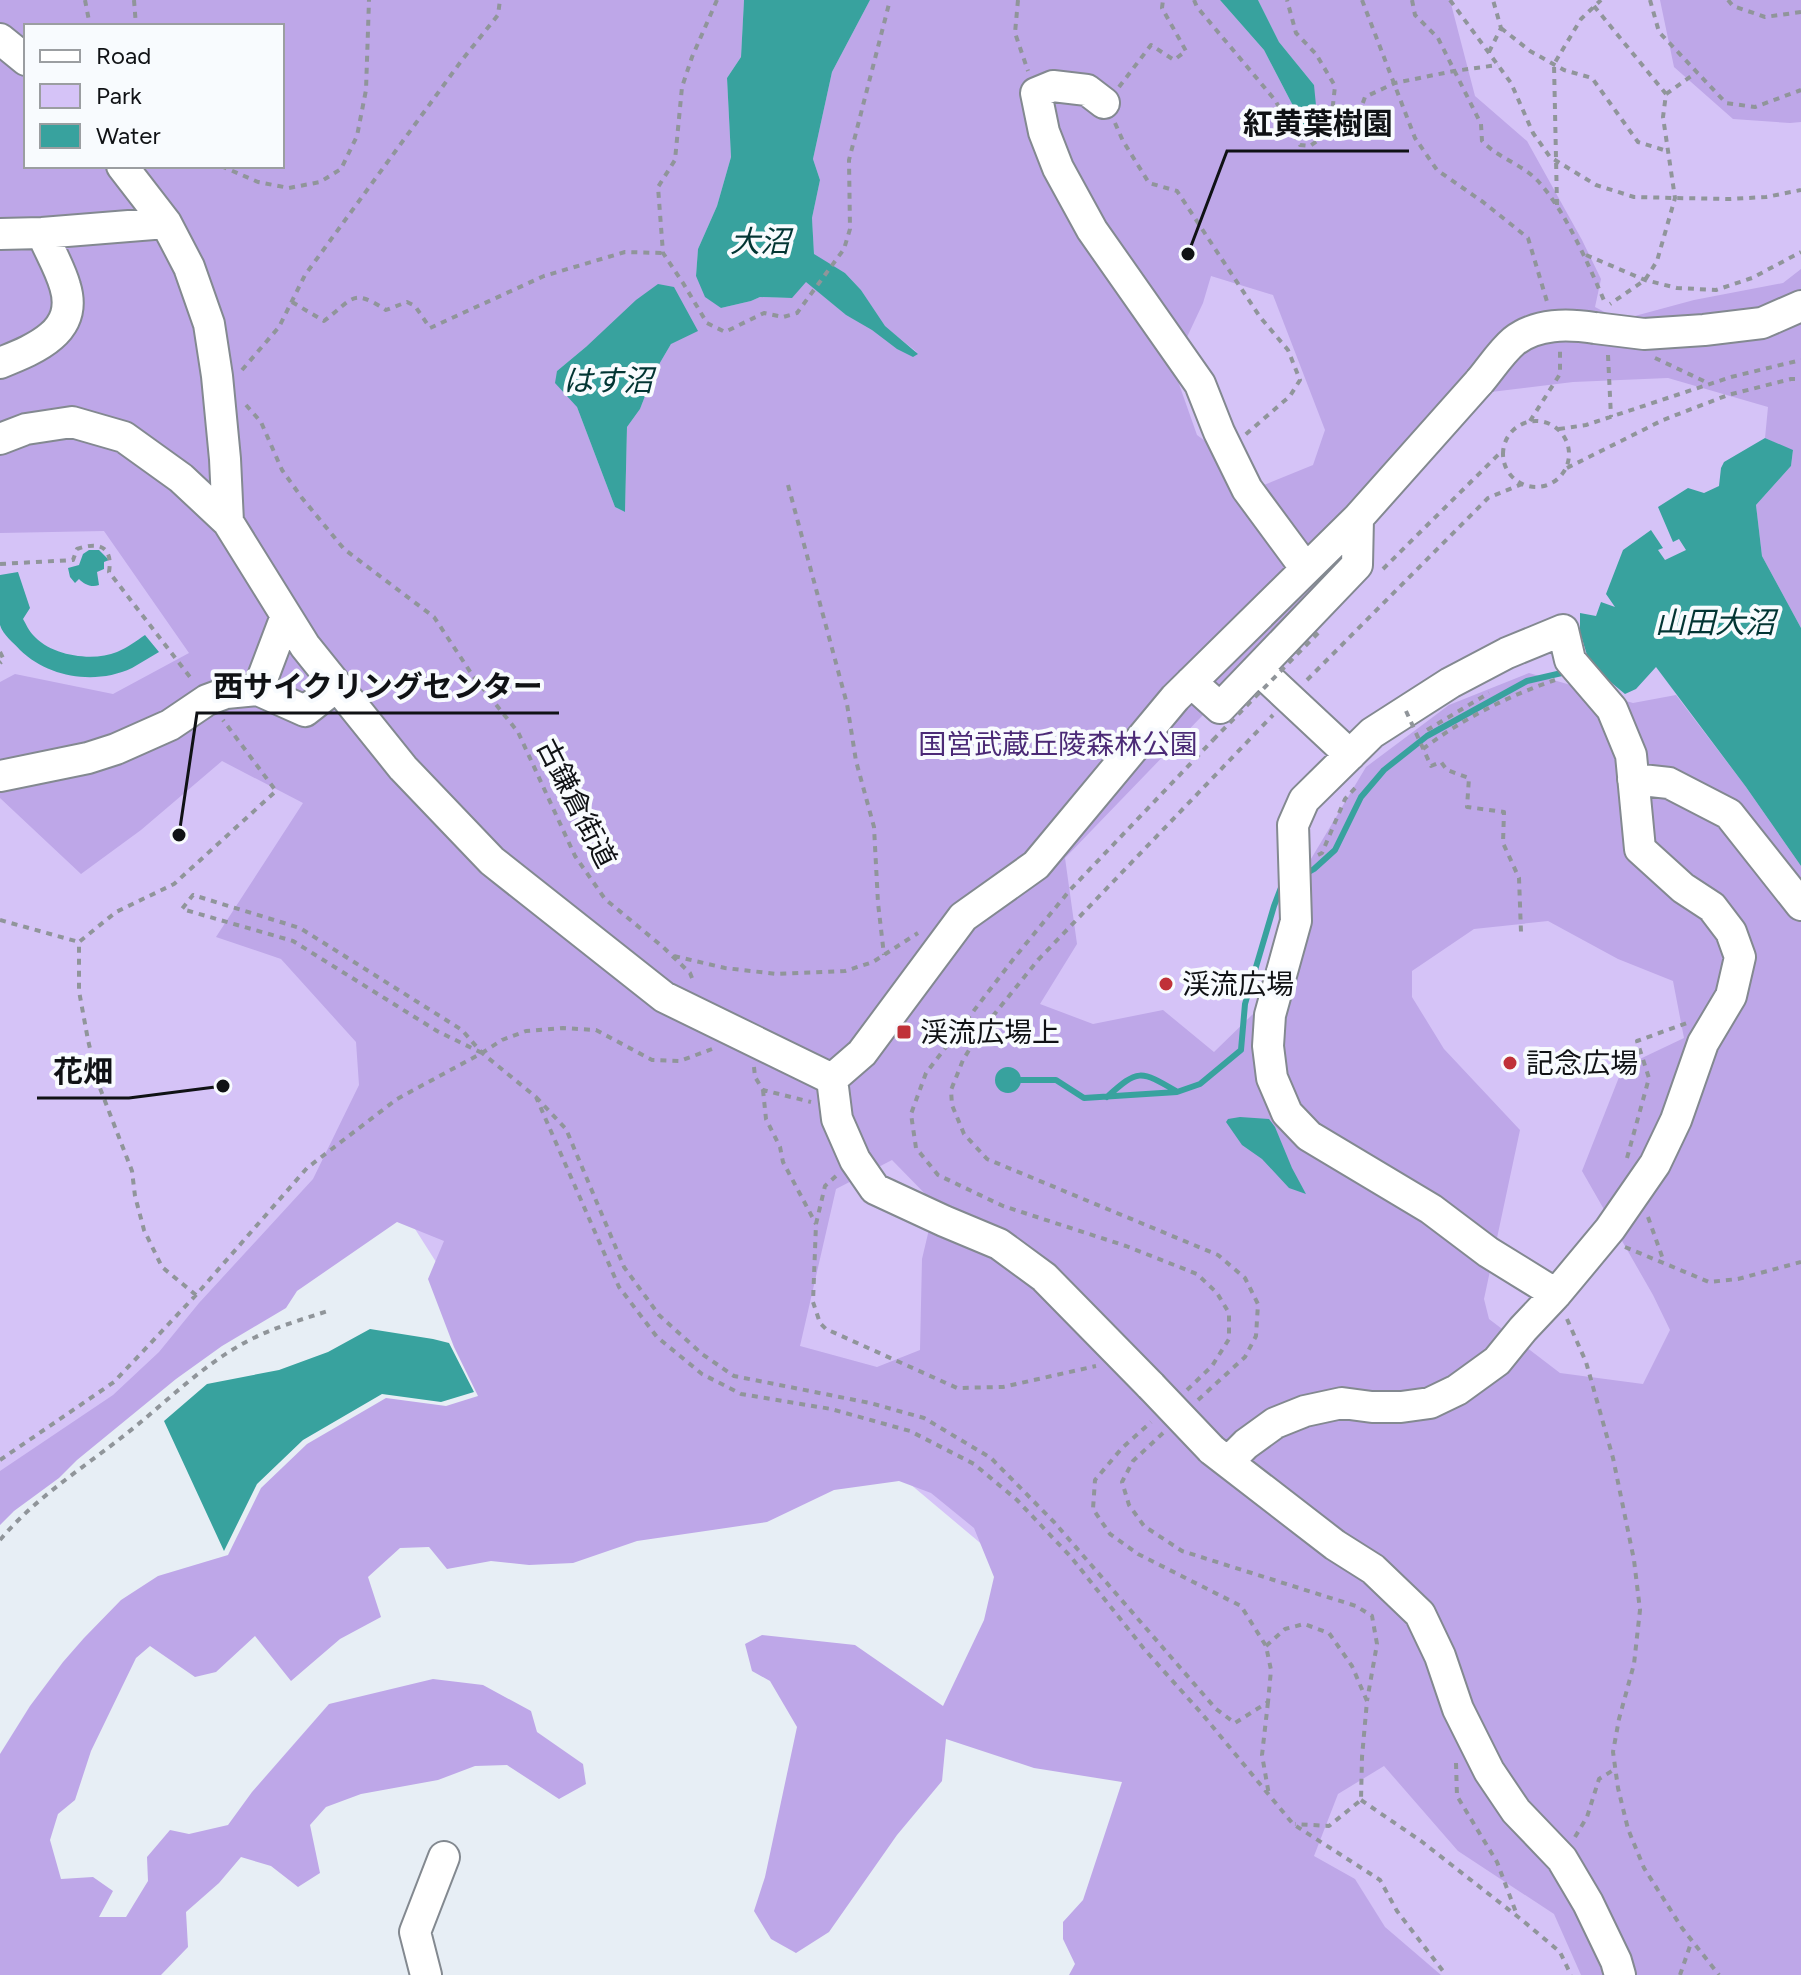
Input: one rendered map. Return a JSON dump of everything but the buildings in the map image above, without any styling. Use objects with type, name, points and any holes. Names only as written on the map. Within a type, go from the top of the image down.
[{"type":"street","points":[[0,39],[24,58]]},
{"type":"street","points":[[1104,103],[1087,90],[1053,86],[1036,93],[1044,132],[1058,168],[1092,230],[1200,384],[1247,489],[1306,569]]},
{"type":"street","points":[[124,168],[166,223],[189,267],[232,400],[225,459],[228,522]]},
{"type":"street","points":[[0,234],[166,223]]},
{"type":"street","points":[[0,363],[29,351],[57,331],[68,314],[66,287],[42,233]]},
{"type":"street","points":[[1620,1975],[1588,1903],[1562,1859],[1516,1811],[1489,1771],[1458,1709],[1440,1656],[1420,1614],[1373,1569],[1335,1545],[1220,1455],[1044,1277],[999,1244],[875,1189],[855,1160],[837,1119],[834,1093],[963,917],[1036,865],[1175,698],[1358,518],[1514,341],[1536,329],[1573,325],[1644,334],[1762,323],[1801,306]]},
{"type":"street","points":[[0,439],[26,429],[72,422],[124,437],[181,478],[228,522],[305,646],[403,768],[492,861],[664,997],[747,1037],[834,1093]]},
{"type":"street","points":[[1191,682],[1220,708],[1357,565],[1358,518]]},
{"type":"street","points":[[258,690],[286,616]]},
{"type":"street","points":[[1220,1455],[1246,1444],[1275,1423],[1305,1411],[1342,1403],[1401,1407],[1430,1403],[1457,1390],[1497,1361],[1556,1294],[1601,1237],[1610,1229],[1632,1179],[1655,1164],[1676,1120],[1703,1043],[1731,996],[1740,957],[1731,932],[1712,907],[1683,888],[1640,849],[1631,755],[1612,709],[1579,670],[1563,630],[1494,659],[1450,683],[1412,724],[1372,733],[1356,767],[1304,800],[1293,825],[1296,921],[1270,1015],[1268,1046],[1272,1078],[1287,1113],[1309,1136],[1431,1209],[1488,1252],[1556,1294]]},
{"type":"street","points":[[1258,669],[1356,767]]},
{"type":"street","points":[[0,776],[88,758],[116,749],[170,725],[207,700],[226,693],[258,690],[305,711],[337,686]]},
{"type":"street","points":[[1633,779],[1669,783],[1729,814],[1801,905]]},
{"type":"street","points":[[426,1975],[415,1932],[444,1857]]},
{"type":"path","points":[[85,0],[90,24]]},
{"type":"path","points":[[134,0],[136,24]]},
{"type":"path","points":[[226,168],[258,182],[289,188],[320,182],[341,169],[357,136],[366,90],[369,0]]},
{"type":"path","points":[[232,400],[279,327],[305,275],[498,15],[500,0]]},
{"type":"path","points":[[717,0],[682,87],[675,160],[658,187],[663,253],[707,323],[725,332],[764,313],[783,317],[797,313],[844,249],[850,229],[849,160],[890,0]]},
{"type":"path","points":[[1018,0],[1015,33],[1036,93]]},
{"type":"path","points":[[1163,0],[1162,8],[1186,51],[1174,60],[1151,45],[1129,76],[1104,103],[1149,183],[1177,191],[1260,317],[1288,350],[1300,380],[1290,396],[1228,450]]},
{"type":"path","points":[[1194,0],[1275,100],[1300,145],[1310,146],[1330,132],[1356,122],[1365,97],[1395,83],[1498,65]]},
{"type":"path","points":[[1287,0],[1296,33],[1316,54],[1335,86],[1330,132]]},
{"type":"path","points":[[1362,0],[1415,138],[1437,170],[1528,238],[1550,308]]},
{"type":"path","points":[[1412,0],[1415,15],[1438,38],[1481,124],[1482,141],[1491,151],[1536,179],[1557,207],[1607,307],[1645,280],[1657,261],[1675,198],[1663,117],[1666,94],[1594,6]]},
{"type":"path","points":[[1450,0],[1511,83],[1533,133],[1550,157],[1596,185],[1634,197],[1730,199],[1766,197],[1801,190]]},
{"type":"path","points":[[1493,0],[1501,28],[1530,51],[1564,70],[1592,78],[1638,142],[1668,152]]},
{"type":"path","points":[[1557,207],[1554,64],[1581,19],[1601,0]]},
{"type":"path","points":[[1650,0],[1659,32],[1726,103],[1755,107],[1801,90]]},
{"type":"path","points":[[1728,0],[1733,6],[1765,17],[1801,12]]},
{"type":"path","points":[[1489,52],[1501,28]]},
{"type":"path","points":[[1666,94],[1697,72]]},
{"type":"path","points":[[292,302],[324,321],[356,297],[366,297],[386,310],[407,302],[415,306],[430,328],[544,276],[625,252],[663,253]]},
{"type":"path","points":[[1583,254],[1645,280],[1677,288],[1716,290],[1752,278],[1801,252]]},
{"type":"path","points":[[1610,329],[1643,353],[1710,384]]},
{"type":"path","points":[[1610,329],[1611,417]]},
{"type":"path","points":[[1530,421],[1560,374],[1560,347]]},
{"type":"path","points":[[1559,429],[1586,425],[1710,384],[1801,360]]},
{"type":"path","points":[[1567,468],[1663,420],[1728,395],[1801,379]]},
{"type":"path","name":"古鎌倉街道","points":[[232,400],[261,422],[282,470],[344,549],[434,617],[473,676],[518,732],[575,856],[605,899],[690,973],[708,1018]]},
{"type":"path","points":[[1530,421],[1551,423],[1566,437],[1570,447],[1570,458],[1561,477],[1543,487],[1532,487],[1513,479],[1503,460],[1506,440],[1512,431],[1530,421]]},
{"type":"path","points":[[1379,573],[1503,450]]},
{"type":"path","points":[[1306,680],[1488,498],[1522,484]]},
{"type":"path","points":[[788,485],[847,704],[856,761],[874,827],[884,955]]},
{"type":"path","points":[[0,564],[73,560],[77,549],[85,546],[98,545],[105,549],[111,559],[109,572],[276,791],[174,884],[116,912],[79,942]]},
{"type":"path","points":[[1182,1395],[1212,1366],[1229,1339],[1229,1313],[1217,1293],[1197,1274],[1096,1235],[1003,1206],[938,1175],[916,1148],[911,1114],[926,1073],[1070,890],[1322,629]]},
{"type":"path","points":[[0,652],[4,660],[0,663]]},
{"type":"path","points":[[1412,724],[1490,692],[1494,659]]},
{"type":"path","points":[[1423,749],[1448,730],[1520,693],[1579,670]]},
{"type":"path","points":[[1189,1409],[1245,1357],[1256,1336],[1258,1304],[1245,1278],[1218,1255],[987,1159],[964,1134],[952,1105],[951,1090],[963,1060],[980,1032],[1038,960],[1274,714]]},
{"type":"path","points":[[1408,741],[1412,724]]},
{"type":"path","points":[[1412,724],[1431,766],[1441,762],[1447,770],[1469,778],[1467,807],[1504,812],[1503,843],[1519,878],[1521,932]]},
{"type":"path","points":[[1294,867],[1322,853],[1356,767]]},
{"type":"path","points":[[482,1053],[437,1031],[293,941],[182,909],[193,895],[300,928],[462,1030],[482,1053],[536,1097],[566,1129],[624,1267],[659,1315],[702,1354],[734,1376],[870,1403],[924,1418],[991,1458],[1054,1522],[1216,1709],[1235,1723],[1268,1702]]},
{"type":"path","points":[[0,920],[79,942]]},
{"type":"path","points":[[672,956],[725,968],[777,974],[845,971],[873,962],[919,932]]},
{"type":"path","points":[[79,942],[79,991],[88,1040],[98,1083],[132,1171],[144,1230],[162,1267],[196,1295]]},
{"type":"path","points":[[1664,1263],[1632,1179],[1649,1078],[1637,1041],[1723,1010]]},
{"type":"path","points":[[0,1460],[114,1382],[196,1295],[307,1168],[397,1099],[502,1040],[526,1031],[563,1028],[596,1030],[652,1060],[680,1061],[747,1037],[755,1077],[763,1090],[766,1119],[780,1147],[783,1162],[816,1224]]},
{"type":"path","points":[[763,1090],[834,1093]]},
{"type":"path","points":[[536,1097],[619,1287],[657,1337],[702,1374],[741,1394],[831,1409],[910,1431],[974,1464],[1017,1500],[1071,1557],[1145,1650],[1293,1824],[1380,1880],[1397,1911],[1446,1975]]},
{"type":"path","points":[[855,1160],[825,1186],[816,1224],[813,1302],[820,1323],[826,1329],[957,1388],[1003,1387],[1125,1359]]},
{"type":"path","points":[[1601,1237],[1709,1282],[1738,1279],[1801,1262]]},
{"type":"path","points":[[1556,1294],[1586,1362],[1613,1458],[1634,1560],[1640,1610],[1634,1664],[1613,1752],[1628,1829],[1644,1868],[1692,1942],[1719,1975]]},
{"type":"path","points":[[0,1540],[23,1514],[129,1432],[203,1369],[268,1330],[328,1311]]},
{"type":"path","points":[[1154,1420],[1122,1448],[1095,1480],[1093,1509],[1110,1534],[1138,1554],[1241,1606],[1266,1646],[1271,1670],[1262,1755],[1270,1795]]},
{"type":"path","points":[[1167,1429],[1133,1461],[1122,1482],[1129,1505],[1144,1526],[1182,1551],[1356,1606],[1372,1616],[1377,1644],[1367,1701],[1361,1800],[1329,1826],[1293,1824]]},
{"type":"path","points":[[1266,1646],[1285,1629],[1304,1624],[1329,1633],[1352,1666],[1367,1701]]},
{"type":"path","points":[[1468,1730],[1456,1764],[1457,1796],[1497,1862],[1517,1916]]},
{"type":"path","points":[[1562,1859],[1587,1817],[1599,1779],[1615,1769]]},
{"type":"path","points":[[1361,1800],[1421,1841],[1517,1916],[1560,1952],[1571,1975]]},
{"type":"path","points":[[1680,1975],[1692,1942]]},
{"type":"green space","name":"国営武蔵丘陵森林公園","points":[[0,0],[1801,0],[1801,1975],[1079,1975],[1148,1738],[1097,1641],[891,1468],[524,1400],[401,1207],[293,1276],[0,1518]]},
{"type":"green space","name":"国営武蔵丘陵森林公園","points":[[0,0],[744,0],[741,57],[727,78],[731,157],[717,206],[698,249],[696,276],[721,308],[760,297],[791,298],[806,281],[846,315],[918,353],[884,326],[861,290],[845,273],[814,255],[812,218],[820,180],[813,159],[832,72],[870,0],[1220,0],[1264,50],[1303,125],[1314,85],[1279,42],[1258,0],[1450,0],[1475,96],[1527,141],[1601,279],[1595,307],[1620,320],[1694,300],[1783,283],[1801,269],[1801,628],[1762,556],[1756,505],[1791,466],[1793,451],[1765,438],[1768,407],[1668,378],[1573,382],[1491,392],[1404,486],[1343,562],[1242,668],[1202,716],[1065,858],[1077,944],[1040,1004],[1093,1024],[1163,1010],[1214,1052],[1253,1014],[1284,904],[1366,767],[1449,705],[1529,673],[1633,703],[1676,695],[1801,866],[1801,1975],[1581,1975],[1554,1914],[1458,1851],[1384,1766],[1338,1794],[1314,1856],[1355,1879],[1385,1927],[1441,1975],[1069,1975],[1075,1964],[1063,1939],[1063,1922],[1083,1900],[1122,1782],[1034,1768],[946,1739],[942,1781],[897,1835],[829,1932],[796,1953],[771,1939],[754,1911],[765,1877],[797,1727],[770,1681],[752,1671],[745,1644],[762,1635],[855,1645],[943,1706],[984,1620],[994,1577],[974,1528],[931,1493],[899,1481],[834,1490],[767,1522],[637,1541],[573,1563],[529,1565],[491,1561],[447,1569],[429,1547],[400,1548],[368,1577],[381,1617],[340,1639],[291,1681],[255,1636],[216,1672],[195,1677],[150,1646],[136,1658],[91,1751],[75,1800],[58,1814],[50,1840],[61,1879],[93,1877],[113,1891],[99,1917],[126,1917],[148,1881],[147,1857],[170,1830],[189,1834],[228,1825],[252,1792],[329,1704],[433,1679],[483,1685],[531,1711],[537,1732],[583,1764],[586,1784],[559,1799],[507,1765],[475,1766],[438,1780],[361,1794],[326,1807],[310,1825],[320,1873],[298,1887],[271,1866],[241,1857],[219,1883],[186,1912],[188,1947],[161,1975],[0,1975],[0,1754],[63,1662],[121,1600],[158,1576],[228,1555],[261,1488],[307,1444],[386,1398],[446,1406],[478,1396],[454,1347],[428,1279],[444,1241],[397,1222],[297,1291],[286,1308],[222,1346],[176,1379],[0,1525],[0,1471],[113,1395],[159,1352],[199,1303],[313,1179],[359,1085],[356,1042],[281,959],[216,937],[303,803],[222,761],[141,830],[81,874],[0,798],[0,682],[15,674],[113,694],[189,653],[104,531],[0,533]],"holes":[[[1211,276],[1273,295],[1325,430],[1313,465],[1264,485],[1197,435],[1173,367],[1203,303]],[[671,344],[654,373],[640,409],[627,427],[625,512],[615,507],[577,407],[557,371],[587,346]],[[1548,921],[1618,959],[1673,981],[1684,1038],[1623,1067],[1582,1171],[1670,1330],[1643,1384],[1560,1373],[1489,1319],[1484,1299],[1520,1130],[1444,1049],[1412,997],[1412,971],[1474,929]],[[892,1160],[935,1204],[922,1259],[920,1350],[877,1367],[800,1346],[836,1189]]]},
{"type":"green space","points":[[1660,0],[1801,0],[1801,122],[1733,119],[1674,67]]},
{"type":"water","name":"大沼","points":[[744,0],[870,0],[832,72],[813,159],[820,180],[812,218],[814,254],[845,273],[861,290],[885,326],[918,354],[913,357],[846,315],[806,282],[792,298],[760,297],[721,308],[705,297],[696,276],[698,249],[717,206],[731,157],[727,78],[741,57]]},
{"type":"water","points":[[1220,0],[1258,0],[1279,42],[1314,85],[1318,126],[1312,134],[1303,125],[1264,50]]},
{"type":"water","name":"はす沼","points":[[658,284],[674,287],[698,331],[671,344],[654,373],[640,409],[627,427],[625,512],[615,507],[577,407],[555,383],[557,371]]},
{"type":"water","name":"山田大沼","points":[[1765,438],[1793,450],[1791,466],[1756,505],[1762,556],[1801,628],[1801,866],[1656,667],[1636,689],[1625,694],[1590,665],[1580,632],[1580,613],[1596,616],[1601,602],[1615,607],[1606,594],[1623,550],[1651,530],[1663,548],[1658,550],[1665,560],[1686,550],[1679,539],[1673,542],[1658,507],[1688,488],[1704,493],[1719,486],[1724,462]]},
{"type":"water","points":[[89,550],[99,550],[109,560],[104,562],[104,569],[97,572],[99,585],[96,586],[79,579],[75,583],[68,568],[79,565],[83,554]]},
{"type":"water","points":[[18,572],[30,608],[23,619],[33,635],[50,648],[73,655],[96,657],[121,650],[145,635],[159,652],[118,673],[88,677],[59,672],[32,660],[0,625],[0,575]]},
{"type":"water","points":[[1008,1067],[1017,1071],[1021,1080],[1017,1089],[1008,1093],[999,1089],[995,1080],[999,1071]]},
{"type":"water","points":[[1240,1117],[1269,1119],[1306,1194],[1289,1188],[1262,1159],[1242,1145],[1226,1122]]},
{"type":"water","points":[[370,1329],[449,1343],[474,1392],[441,1402],[382,1394],[303,1440],[257,1484],[224,1551],[164,1421],[207,1384],[279,1370],[328,1352]]},
{"type":"waterway","points":[[1307,873],[1335,850],[1361,797],[1384,770],[1427,736],[1527,681],[1566,672]]},
{"type":"waterway","points":[[1021,1080],[1056,1080],[1084,1098],[1177,1092],[1200,1084],[1241,1050],[1245,1004],[1274,906],[1285,884]]},
{"type":"waterway","points":[[1107,1097],[1126,1081],[1140,1076],[1147,1076],[1176,1091]]},
{"type":"place","name":"紅黄葉樹園","points":[[1188,254]]},
{"type":"place","name":"西サイクリングセンター","points":[[179,835]]},
{"type":"place","name":"渓流広場","points":[[1166,984]]},
{"type":"place","name":"渓流広場上","points":[[904,1032]]},
{"type":"place","name":"記念広場","points":[[1510,1063]]},
{"type":"place","name":"花畑","points":[[223,1086]]}]
